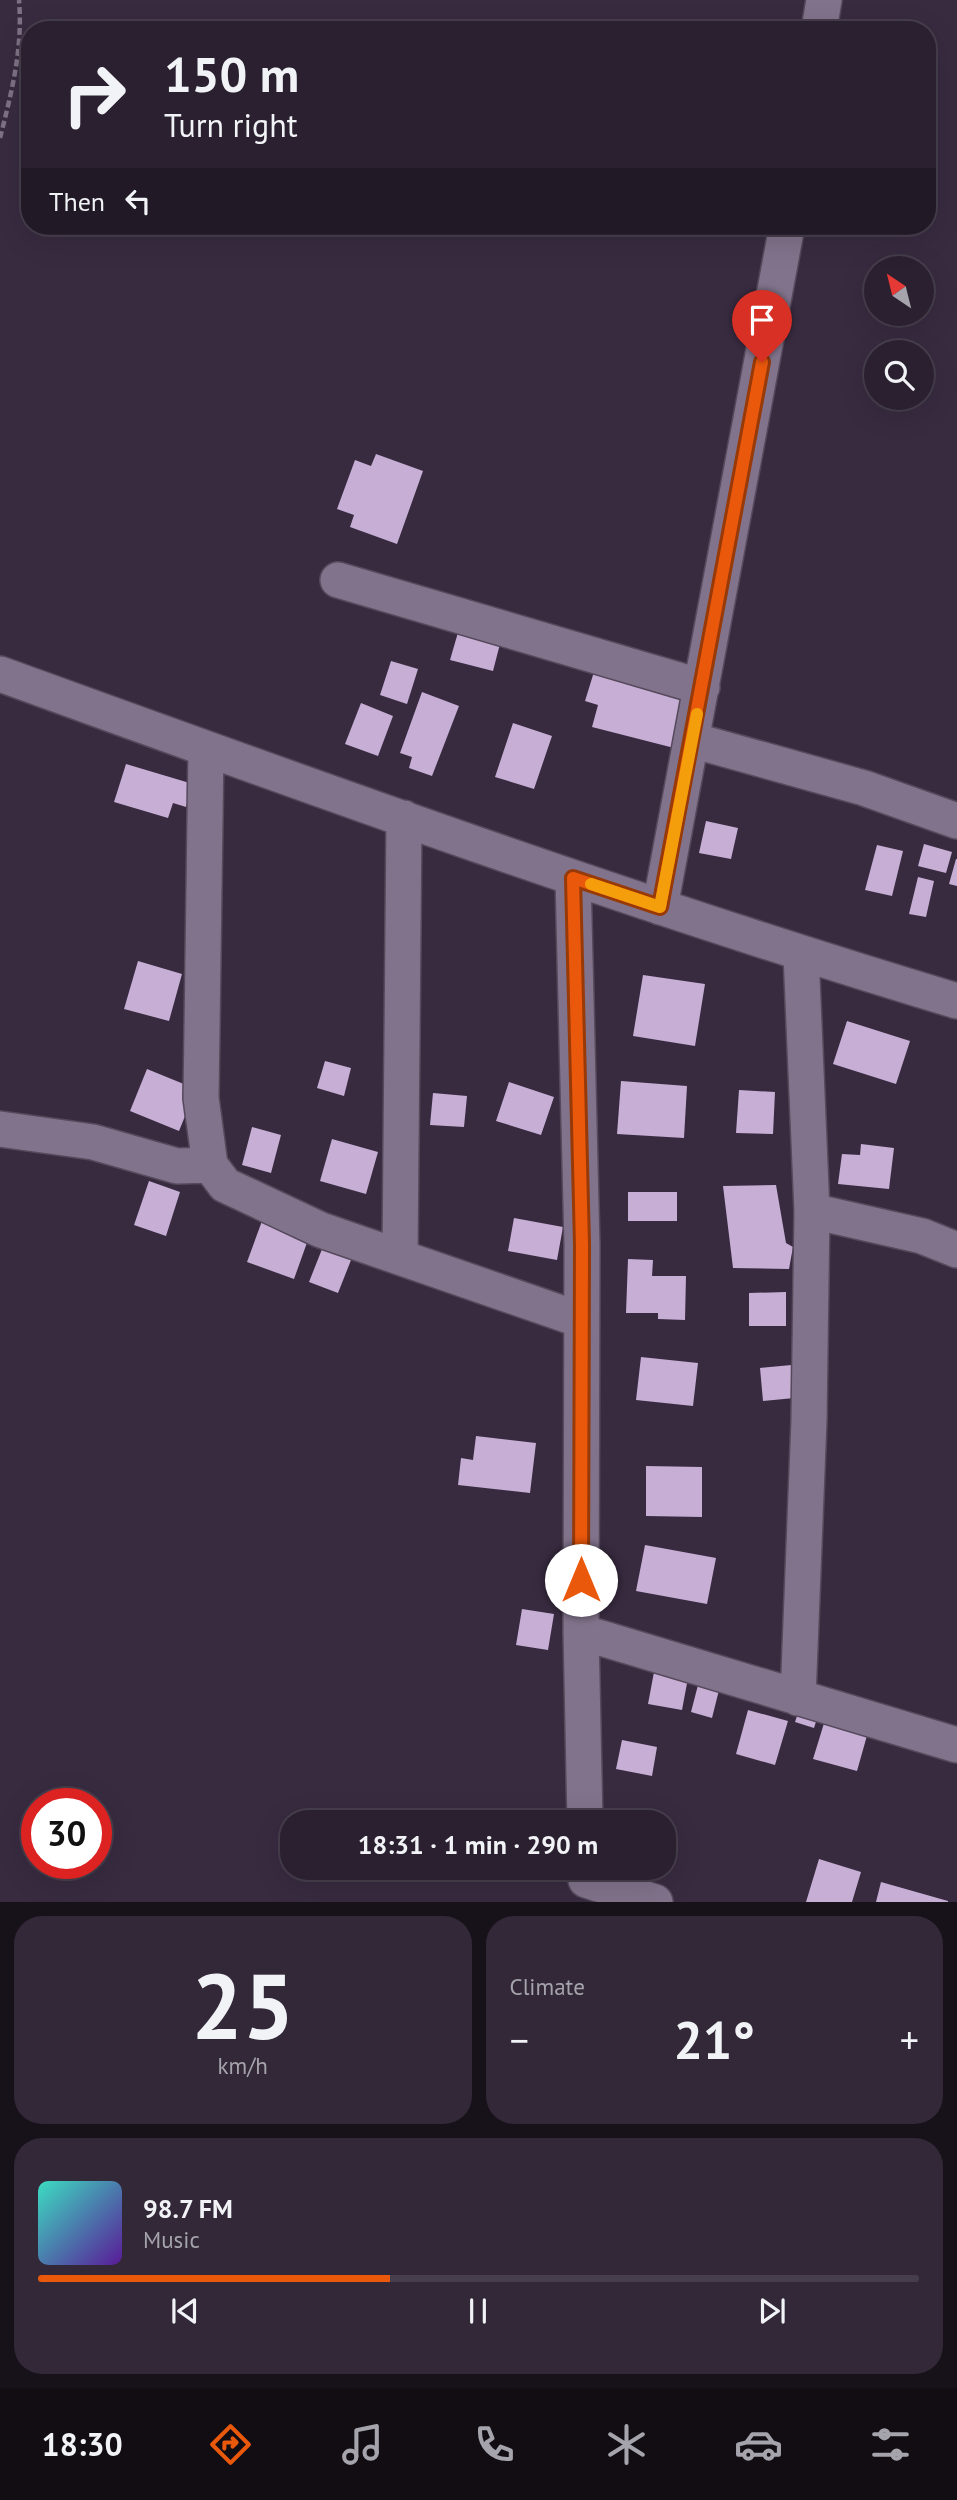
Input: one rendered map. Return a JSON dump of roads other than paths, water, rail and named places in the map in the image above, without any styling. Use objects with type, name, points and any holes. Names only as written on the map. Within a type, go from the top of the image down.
[{"type":"street","points":[[820,21],[824,0]]},
{"type":"street","points":[[660,907],[786,235]]},
{"type":"street","points":[[338,580],[702,687]]},
{"type":"street","points":[[0,674],[573,878],[801,954],[957,1000]]},
{"type":"street","points":[[692,740],[864,788],[957,821]]},
{"type":"street","points":[[206,749],[201,1098],[210,1166],[225,1185],[256,1202],[321,1230],[581,1320]]},
{"type":"street","points":[[400,1256],[404,818]]},
{"type":"street","points":[[573,878],[581,1320],[581,1632],[585,1810]]},
{"type":"street","points":[[798,1698],[809,1434],[812,1211],[801,954]]},
{"type":"street","points":[[0,1129],[93,1142],[177,1166],[210,1166]]},
{"type":"street","points":[[812,1211],[922,1236],[957,1250]]},
{"type":"street","points":[[581,1632],[957,1745]]},
{"type":"street","points":[[586,1883],[654,1902]]}]
